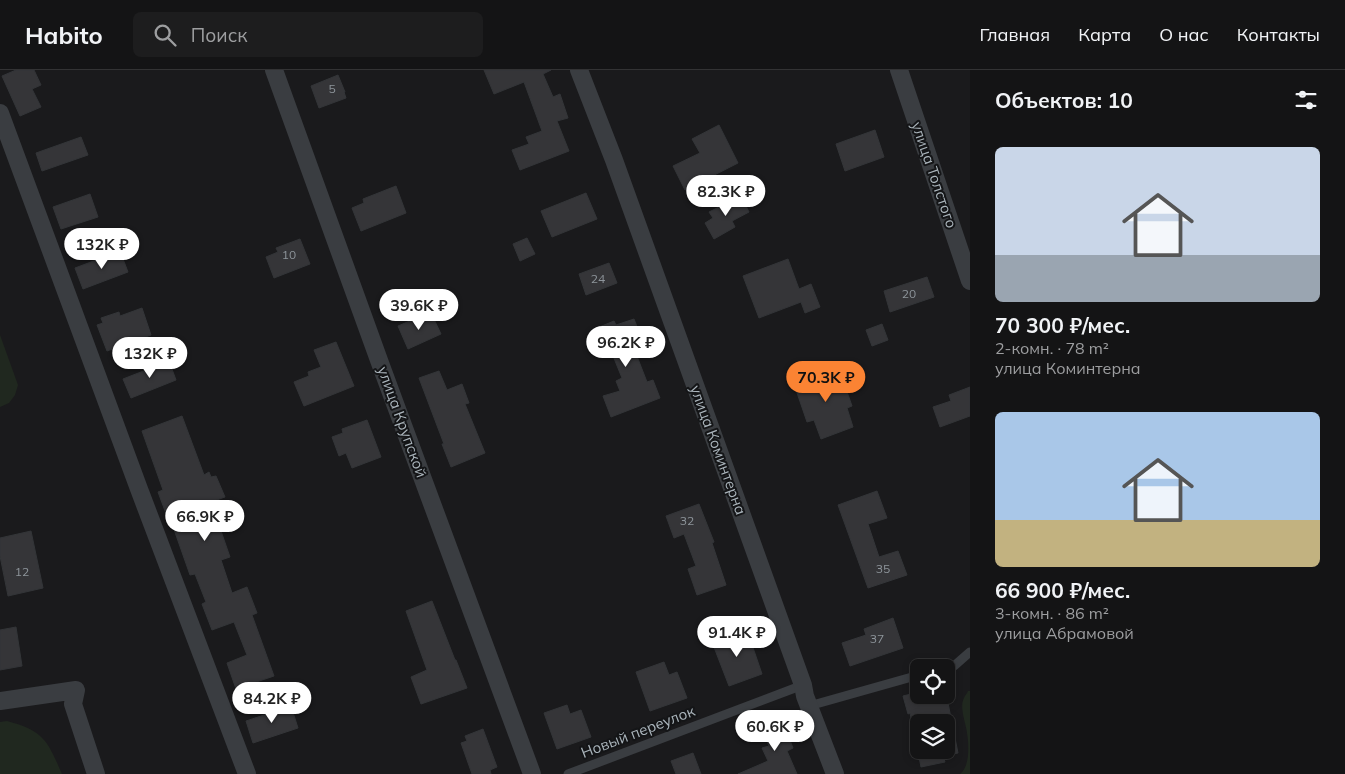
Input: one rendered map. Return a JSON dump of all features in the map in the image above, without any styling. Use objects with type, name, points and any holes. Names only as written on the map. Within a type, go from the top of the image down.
[{"type":"street","name":"улица Крупской","points":[[274,70],[532,774]]},
{"type":"street","name":"улица Коминтерна","points":[[579,70],[614,160],[835,774]]},
{"type":"street","name":"улица Толстого","points":[[899,70],[970,281]]},
{"type":"street","points":[[0,113],[247,774]]},
{"type":"street","points":[[0,701],[76,690],[73,704],[96,774]]},
{"type":"lane","points":[[955,665],[970,652]]},
{"type":"lane","points":[[809,706],[910,678]]},
{"type":"lane","name":"Новый переулок","points":[[568,774],[803,685]]},
{"type":"shaded area","points":[[0,335],[18,385],[15,395],[9,403],[0,407]]},
{"type":"shaded area","points":[[968,691],[970,691],[970,774],[960,774],[966,766],[968,755],[968,738],[962,706]]},
{"type":"shaded area","points":[[7,721],[29,729],[43,738],[62,774],[0,774],[0,722]]},
{"type":"building","points":[[16,70],[34,70],[41,85],[32,89],[41,107],[20,116],[2,76]]},
{"type":"building","points":[[484,70],[551,70],[543,74],[553,97],[560,94],[568,118],[557,121],[569,151],[520,170],[512,150],[529,144],[526,137],[542,131],[524,82],[494,94]]},
{"type":"building","points":[[338,75],[346,98],[319,108],[311,86]]},
{"type":"building","points":[[719,125],[738,163],[685,190],[673,166],[700,153],[692,139]]},
{"type":"building","points":[[875,130],[884,157],[845,171],[836,144]]},
{"type":"building","points":[[81,137],[88,155],[42,171],[36,153]]},
{"type":"building","points":[[396,186],[406,213],[361,231],[352,208],[364,203],[363,199]]},
{"type":"building","points":[[586,193],[597,219],[552,237],[541,211]]},
{"type":"building","points":[[90,194],[98,217],[61,229],[53,207]]},
{"type":"building","points":[[741,196],[749,212],[732,221],[735,227],[714,239],[705,223],[713,218],[709,212]]},
{"type":"building","points":[[527,238],[535,254],[520,261],[513,244]]},
{"type":"building","points":[[300,239],[310,264],[274,278],[266,257],[278,252],[276,248]]},
{"type":"building","points":[[120,251],[128,272],[83,289],[75,268]]},
{"type":"building","points":[[788,259],[799,289],[811,284],[820,307],[805,313],[801,302],[759,318],[743,276]]},
{"type":"building","points":[[609,263],[617,283],[586,295],[579,274]]},
{"type":"building","points":[[927,277],[934,297],[890,312],[884,291]]},
{"type":"building","points":[[142,308],[151,335],[107,351],[97,325],[103,323],[101,318],[119,312],[120,316]]},
{"type":"building","points":[[426,314],[428,317],[432,315],[441,334],[408,349],[398,326]]},
{"type":"building","points":[[634,319],[643,342],[633,346],[647,382],[653,380],[660,398],[611,417],[603,396],[620,391],[616,381],[622,378],[607,341],[598,345],[592,330],[614,321],[616,325]]},
{"type":"building","points":[[882,324],[888,340],[872,346],[866,330]]},
{"type":"building","points":[[336,342],[354,386],[304,406],[294,382],[309,376],[308,372],[321,367],[314,350]]},
{"type":"building","points":[[169,361],[176,380],[131,398],[123,379]]},
{"type":"building","points":[[839,369],[852,406],[847,408],[853,427],[821,439],[814,420],[807,422],[794,384]]},
{"type":"building","points":[[439,371],[447,390],[462,384],[469,403],[465,404],[485,453],[451,467],[419,378]]},
{"type":"building","points":[[970,387],[970,416],[940,427],[933,407],[951,401],[949,395]]},
{"type":"building","points":[[182,416],[204,475],[209,472],[211,477],[216,476],[225,497],[211,502],[230,557],[221,560],[232,593],[247,587],[257,613],[252,615],[274,676],[236,689],[227,663],[247,655],[234,622],[212,630],[202,604],[206,602],[195,574],[190,575],[170,518],[168,519],[158,492],[163,490],[142,431]]},
{"type":"building","points":[[367,420],[381,457],[352,468],[346,453],[339,456],[332,437],[343,433],[342,429]]},
{"type":"building","points":[[877,491],[887,518],[868,524],[879,557],[898,551],[907,575],[868,588],[838,505]]},
{"type":"building","points":[[699,504],[714,542],[712,543],[726,585],[697,595],[688,569],[696,566],[684,534],[674,538],[666,516]]},
{"type":"building","points":[[31,531],[43,588],[8,596],[0,556],[0,538]]},
{"type":"building","points":[[432,601],[467,688],[421,704],[411,677],[427,670],[406,611]]},
{"type":"building","points":[[893,618],[903,648],[850,666],[842,643],[866,635],[864,629]]},
{"type":"building","points":[[16,627],[22,666],[0,670],[0,630]]},
{"type":"building","points":[[747,630],[762,674],[729,686],[712,642]]},
{"type":"building","points":[[664,662],[669,675],[677,672],[687,698],[650,711],[636,672]]},
{"type":"building","points":[[910,694],[910,704],[948,704],[950,714],[908,714],[903,696]]},
{"type":"building","points":[[567,705],[570,714],[581,710],[591,737],[557,749],[544,713]]},
{"type":"building","points":[[291,706],[298,728],[253,743],[246,721]]},
{"type":"building","points":[[782,720],[793,748],[787,751],[797,774],[738,774],[768,761],[762,748],[769,746],[761,728]]},
{"type":"building","points":[[483,729],[497,767],[490,770],[491,774],[472,774],[461,743],[467,741],[465,736]]},
{"type":"building","points":[[955,738],[958,753],[955,754]]},
{"type":"building","points":[[693,753],[701,774],[676,774],[671,761]]},
{"type":"building","points":[[919,759],[944,759],[945,762],[921,767]]}]
